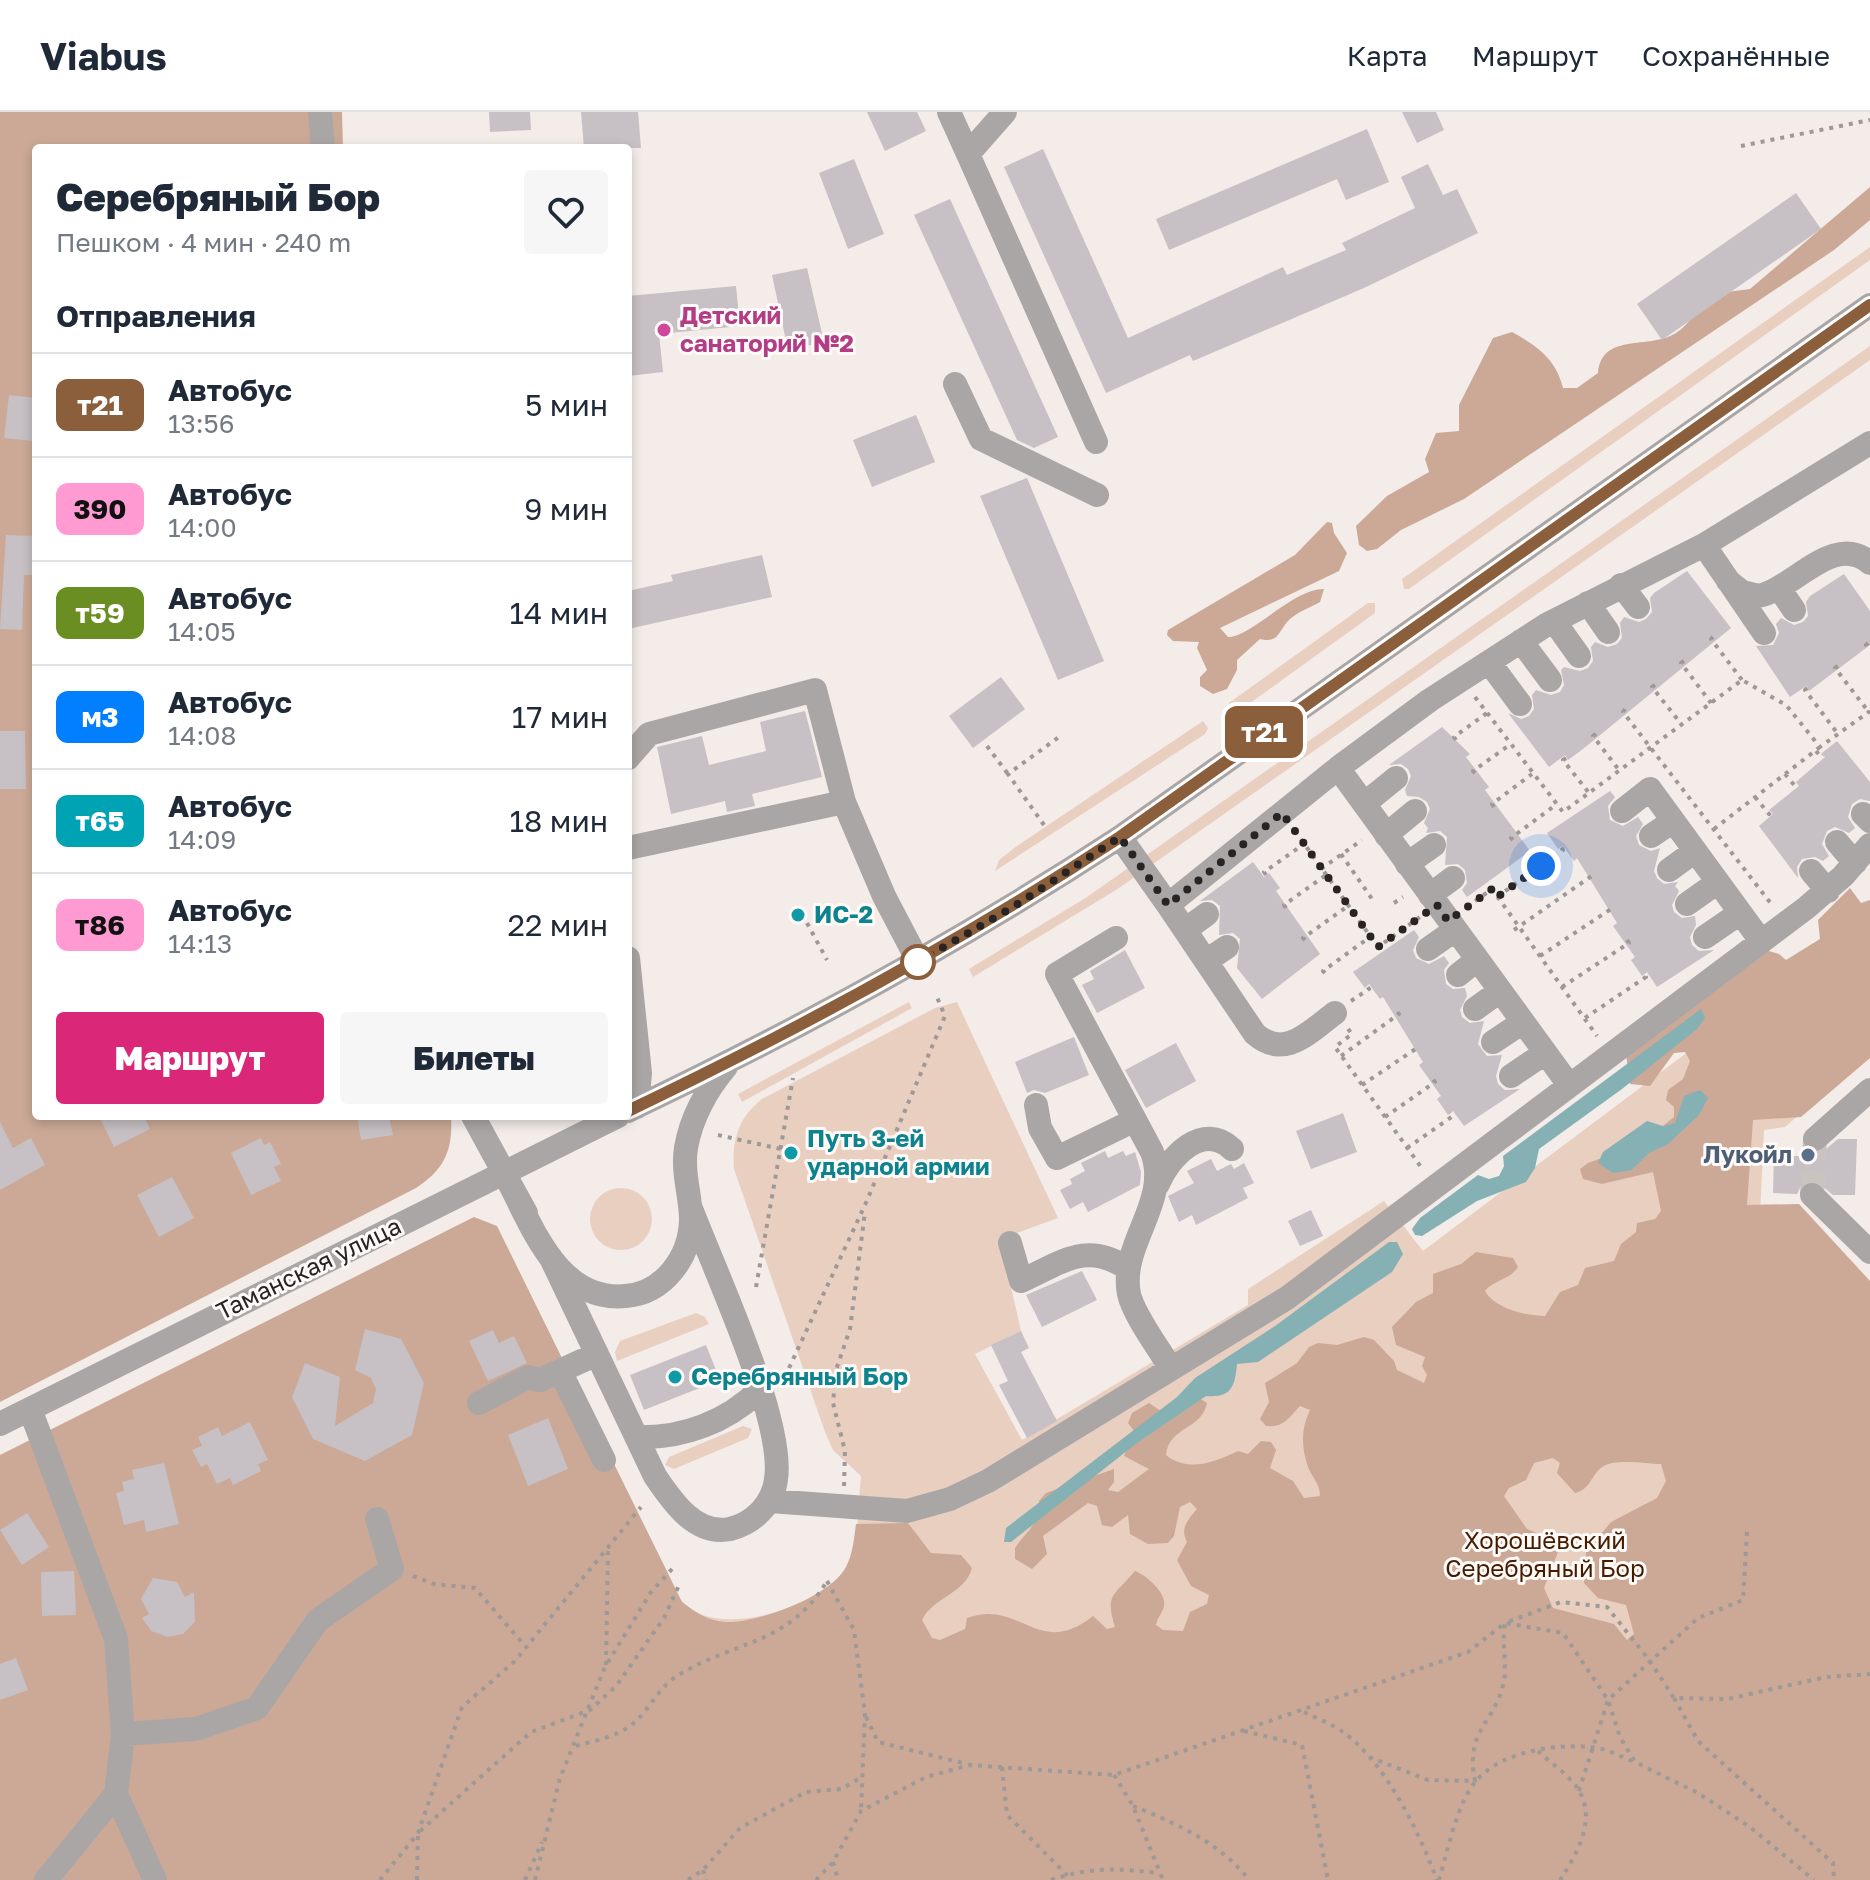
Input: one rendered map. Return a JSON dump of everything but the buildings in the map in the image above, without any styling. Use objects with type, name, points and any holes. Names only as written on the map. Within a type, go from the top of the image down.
[{"type":"street","points":[[320,112],[323,144]]},
{"type":"street","points":[[949,112],[1096,442]]},
{"type":"street","points":[[968,154],[1005,112]]},
{"type":"street","name":"Таманская улица","points":[[632,1109],[730,1062],[1013,907],[1120,837],[1865,310]]},
{"type":"street","points":[[955,384],[981,439],[1097,495]]},
{"type":"street","points":[[1168,905],[1338,768],[1489,662],[1554,621],[1621,585],[1662,575],[1704,545],[1870,443]]},
{"type":"street","points":[[1704,545],[1764,633]]},
{"type":"street","points":[[1728,581],[1751,596],[1765,595],[1818,578],[1843,552],[1860,555],[1870,563]]},
{"type":"street","points":[[1621,585],[1638,607]]},
{"type":"street","points":[[1779,588],[1794,610]]},
{"type":"street","points":[[1588,603],[1608,632]]},
{"type":"street","points":[[1554,621],[1579,656]]},
{"type":"street","points":[[1521,641],[1550,680]]},
{"type":"street","points":[[1489,662],[1520,704]]},
{"type":"street","points":[[632,753],[649,734],[815,690],[844,802],[884,896],[918,961]]},
{"type":"street","points":[[1338,768],[1364,804],[1375,837],[1407,864],[1435,909],[1477,960],[1569,1085]]},
{"type":"street","points":[[1364,804],[1396,778]]},
{"type":"street","points":[[1622,811],[1650,789],[1761,941]]},
{"type":"street","points":[[632,847],[844,802]]},
{"type":"street","points":[[1375,837],[1415,811]]},
{"type":"street","points":[[1651,836],[1673,821]]},
{"type":"street","points":[[1120,837],[1206,961],[1237,986],[1258,1019],[1264,1042],[1285,1047],[1335,1013]]},
{"type":"street","points":[[770,1501],[907,1511],[950,1499],[988,1481],[1287,1298],[1828,891],[1862,854],[1837,842]]},
{"type":"street","points":[[1407,864],[1434,845]]},
{"type":"street","points":[[1669,870],[1695,851]]},
{"type":"street","points":[[1811,871],[1828,891]]},
{"type":"street","points":[[1428,949],[1435,909],[1453,878]]},
{"type":"street","points":[[1687,904],[1718,882]]},
{"type":"street","points":[[1705,937],[1740,913]]},
{"type":"street","points":[[1185,930],[1207,914]]},
{"type":"street","points":[[1116,938],[1057,974],[1155,1160],[1157,1187]]},
{"type":"street","points":[[1206,961],[1227,947]]},
{"type":"street","points":[[1458,975],[1477,960]]},
{"type":"street","points":[[1475,1009],[1500,991]]},
{"type":"street","points":[[1493,1042],[1523,1022]]},
{"type":"street","points":[[632,1035],[634,1073],[681,1074],[730,1062]]},
{"type":"street","points":[[1511,1076],[1545,1053]]},
{"type":"street","points":[[551,1258],[565,1278],[591,1293],[616,1297],[645,1293],[670,1275],[690,1234],[685,1167],[690,1132],[708,1092],[730,1062]]},
{"type":"street","points":[[1815,1139],[1870,1090]]},
{"type":"street","points":[[1036,1105],[1040,1128],[1057,1158],[1135,1120]]},
{"type":"street","points":[[475,1120],[526,1213]]},
{"type":"street","points":[[485,1120],[487,1141]]},
{"type":"street","name":"Таманская улица","points":[[0,1424],[608,1120]]},
{"type":"street","points":[[1171,1369],[1129,1296],[1128,1269],[1157,1187],[1171,1159],[1184,1148],[1212,1140],[1232,1149]]},
{"type":"street","points":[[503,1171],[551,1258],[636,1437],[671,1500],[704,1527],[723,1530],[739,1527],[755,1518],[770,1501],[776,1480],[777,1456],[760,1389],[690,1206]]},
{"type":"street","points":[[1812,1195],[1870,1252]]},
{"type":"street","points":[[1010,1243],[1021,1281],[1089,1253],[1105,1255],[1128,1269]]},
{"type":"street","points":[[479,1403],[528,1377],[540,1380],[597,1354]]},
{"type":"street","points":[[560,1371],[604,1460]]},
{"type":"street","points":[[636,1437],[653,1438],[703,1426],[746,1404],[760,1389]]},
{"type":"street","points":[[30,1409],[116,1639],[123,1734],[116,1794],[155,1880]]},
{"type":"street","points":[[123,1734],[196,1729],[257,1708],[318,1620],[392,1569],[377,1519]]},
{"type":"street","points":[[46,1880],[116,1794]]},
{"type":"path","points":[[1741,146],[1870,120]]},
{"type":"path","points":[[1713,637],[1711,639],[1742,680],[1786,705],[1821,757],[1823,755]]},
{"type":"path","points":[[1868,643],[1866,645],[1870,650]]},
{"type":"path","points":[[1684,661],[1681,663],[1711,703]]},
{"type":"path","points":[[1714,829],[1870,711],[1835,668],[1838,666]]},
{"type":"path","points":[[1462,680],[1563,812],[1742,680]]},
{"type":"path","points":[[1655,685],[1652,687],[1682,725]]},
{"type":"path","points":[[1807,688],[1805,690],[1838,734]]},
{"type":"path","points":[[1625,709],[1623,712],[1786,923]]},
{"type":"path","points":[[1456,740],[1454,737],[1487,713]]},
{"type":"path","points":[[1596,734],[1593,736],[1619,770]]},
{"type":"path","points":[[1008,774],[1059,737]]},
{"type":"path","points":[[1475,773],[1473,771],[1511,744]]},
{"type":"path","points":[[987,746],[1044,825]]},
{"type":"path","points":[[1566,758],[1563,760],[1589,793]]},
{"type":"path","points":[[1494,807],[1492,804],[1533,773]]},
{"type":"path","points":[[1785,774],[1795,786],[1797,784]]},
{"type":"path","points":[[1755,797],[1769,814],[1771,812]]},
{"type":"path","points":[[1513,840],[1511,838],[1557,804]]},
{"type":"path","points":[[1282,813],[1378,947],[1435,909],[1492,889],[1516,928],[1540,956],[1556,983],[1610,1054]]},
{"type":"path","points":[[1321,869],[1341,854],[1375,837]]},
{"type":"path","points":[[1266,875],[1264,872],[1304,844]]},
{"type":"path","points":[[1497,897],[1563,850],[1561,847]]},
{"type":"path","points":[[1341,854],[1372,899]]},
{"type":"path","points":[[1516,928],[1593,875],[1591,872]]},
{"type":"path","points":[[1286,908],[1284,905],[1326,875]]},
{"type":"path","points":[[1394,903],[1435,909]]},
{"type":"path","points":[[1305,940],[1303,938],[1348,906]]},
{"type":"path","points":[[1540,956],[1611,909],[1609,906]]},
{"type":"path","points":[[1362,925],[1367,921]]},
{"type":"path","points":[[807,923],[827,960]]},
{"type":"path","points":[[1390,926],[1396,934]]},
{"type":"path","points":[[1325,973],[1323,971],[1370,937]]},
{"type":"path","points":[[1562,987],[1629,943],[1627,940]]},
{"type":"path","points":[[1585,1018],[1646,977],[1644,974]]},
{"type":"path","points":[[789,1368],[865,1205],[945,1016],[936,995]]},
{"type":"path","points":[[1341,1056],[1399,1014],[1397,1011]]},
{"type":"path","points":[[1335,1013],[1352,1034],[1335,1047],[1434,1185]]},
{"type":"path","points":[[1362,1085],[1417,1048],[1415,1045]]},
{"type":"path","points":[[756,1287],[793,1078]]},
{"type":"path","points":[[1385,1117],[1435,1082],[1433,1079]]},
{"type":"path","points":[[1407,1148],[1453,1116],[1450,1113]]},
{"type":"path","points":[[718,1135],[781,1149]]},
{"type":"path","points":[[843,1507],[845,1451],[833,1403],[836,1370],[850,1329],[865,1205]]},
{"type":"path","points":[[417,1880],[418,1833],[462,1707],[526,1647],[641,1507]]},
{"type":"path","points":[[1579,1791],[1608,1700],[1698,1618],[1743,1600],[1747,1531]]},
{"type":"path","points":[[605,1667],[608,1550]]},
{"type":"path","points":[[535,1880],[560,1778],[605,1667],[651,1592],[673,1568]]},
{"type":"path","points":[[392,1569],[434,1584],[475,1588],[526,1647]]},
{"type":"path","points":[[574,1747],[615,1735],[637,1720],[672,1680],[709,1660],[764,1639],[795,1620],[815,1602],[827,1581],[854,1630],[865,1714],[863,1776],[861,1811],[833,1862],[816,1880]]},
{"type":"path","points":[[380,1880],[418,1833],[531,1732],[590,1710],[616,1686],[640,1656],[680,1583]]},
{"type":"path","points":[[865,1714],[878,1742],[970,1765],[1114,1775],[1468,1652],[1505,1623],[1561,1602],[1607,1607],[1650,1661],[1698,1741],[1833,1863],[1834,1880]]},
{"type":"path","points":[[1505,1623],[1563,1633],[1608,1700],[1620,1737],[1635,1762]]},
{"type":"path","points":[[1475,1781],[1471,1763],[1480,1729],[1503,1687],[1501,1643],[1505,1623]]},
{"type":"path","points":[[1674,1698],[1728,1699],[1826,1677],[1870,1674]]},
{"type":"path","points":[[1302,1711],[1343,1732],[1369,1757],[1421,1836],[1438,1880]]},
{"type":"path","points":[[1242,1731],[1302,1745],[1328,1880]]},
{"type":"path","points":[[1438,1880],[1457,1822],[1475,1781],[1509,1758],[1537,1750],[1594,1747],[1635,1762],[1698,1793],[1750,1827],[1814,1880]]},
{"type":"path","points":[[1537,1750],[1579,1791],[1586,1814],[1579,1849],[1560,1880]]},
{"type":"path","points":[[1369,1757],[1428,1780],[1475,1781]]},
{"type":"path","points":[[861,1811],[926,1777],[970,1765]]},
{"type":"path","points":[[1002,1767],[1007,1815],[1072,1880]]},
{"type":"path","points":[[1114,1775],[1133,1806],[1157,1873],[1163,1880]]},
{"type":"path","points":[[688,1880],[703,1870],[740,1828],[806,1792],[842,1789],[863,1776]]},
{"type":"path","points":[[1133,1806],[1167,1820],[1219,1850],[1249,1880]]},
{"type":"path","points":[[525,1880],[548,1829]]},
{"type":"path","points":[[833,1862],[838,1880]]},
{"type":"path","points":[[1051,1880],[1112,1867],[1157,1873]]},
{"type":"path","points":[[703,1870],[706,1880]]},
{"type":"green space","points":[[0,112],[342,112],[343,144],[32,144],[32,1120],[451,1120],[448,1149],[434,1174],[416,1188],[0,1402]]},
{"type":"green space","points":[[1870,187],[1870,220],[1834,250],[1464,499],[1401,530],[1377,549],[1367,551],[1359,545],[1356,526],[1387,496],[1429,472],[1425,459],[1436,433],[1459,431],[1459,405],[1493,338],[1512,332],[1521,337],[1550,361],[1563,388],[1577,388],[1598,373],[1601,360],[1608,352],[1676,333],[1711,294],[1750,289]]},
{"type":"green space","points":[[1870,247],[1870,260],[1409,589],[1404,589],[1402,579]]},
{"type":"green space","points":[[1870,346],[1870,360],[1116,890],[973,977],[969,969],[1087,897]]},
{"type":"green space","points":[[1327,522],[1332,523],[1334,533],[1347,553],[1339,571],[1220,628],[1228,637],[1238,635],[1299,596],[1324,589],[1320,602],[1290,619],[1275,638],[1260,639],[1237,660],[1237,670],[1227,689],[1213,694],[1200,686],[1200,677],[1207,670],[1197,648],[1199,642],[1173,641],[1167,635],[1168,630],[1295,555]]},
{"type":"green space","points":[[1368,603],[1375,603],[1375,613],[1235,714],[1229,711],[1229,703]]},
{"type":"green space","points":[[1203,721],[1208,728],[1205,734],[995,871],[999,860],[1017,846]]},
{"type":"green space","name":"Хорошёвский Серебряный Бор","points":[[1850,888],[1861,903],[1870,900],[1870,1058],[1801,1117],[1753,1120],[1747,1205],[1799,1204],[1870,1281],[1870,1880],[0,1880],[0,1455],[474,1217],[497,1226],[682,1602],[698,1613],[720,1621],[740,1621],[793,1606],[838,1578],[850,1557],[856,1524],[908,1523],[931,1553],[961,1555],[972,1568],[963,1584],[933,1606],[922,1620],[932,1638],[940,1640],[965,1629],[967,1618],[985,1614],[1001,1615],[1043,1631],[1058,1632],[1074,1628],[1093,1616],[1107,1629],[1115,1627],[1111,1608],[1113,1596],[1135,1571],[1150,1580],[1164,1601],[1156,1625],[1163,1630],[1183,1631],[1190,1612],[1207,1604],[1209,1595],[1191,1586],[1177,1560],[1187,1542],[1184,1533],[1186,1525],[1197,1509],[1190,1502],[1180,1507],[1174,1536],[1168,1543],[1148,1544],[1130,1534],[1128,1515],[1112,1527],[1102,1525],[1097,1506],[1088,1503],[1043,1536],[1047,1554],[1032,1569],[1015,1559],[1015,1548],[1035,1521],[1039,1501],[1046,1493],[1114,1469],[1114,1482],[1108,1490],[1118,1492],[1149,1469],[1124,1456],[1134,1431],[1128,1423],[1132,1413],[1149,1403],[1165,1414],[1199,1398],[1207,1403],[1204,1412],[1173,1438],[1166,1455],[1183,1464],[1202,1464],[1238,1451],[1248,1454],[1261,1441],[1271,1442],[1276,1450],[1270,1468],[1293,1481],[1304,1498],[1320,1496],[1303,1445],[1310,1410],[1300,1406],[1281,1424],[1266,1426],[1260,1419],[1269,1402],[1265,1383],[1297,1363],[1309,1347],[1318,1343],[1337,1345],[1364,1337],[1374,1340],[1394,1361],[1397,1370],[1424,1383],[1427,1375],[1422,1366],[1425,1357],[1396,1345],[1392,1327],[1416,1302],[1433,1293],[1433,1274],[1461,1264],[1476,1252],[1513,1258],[1518,1267],[1515,1271],[1485,1291],[1503,1306],[1537,1316],[1545,1316],[1560,1292],[1578,1285],[1585,1268],[1614,1261],[1621,1244],[1636,1232],[1637,1223],[1655,1219],[1661,1211],[1653,1172],[1602,1184],[1583,1179],[1580,1169],[1588,1163],[1640,1144],[1674,1117],[1674,1107],[1666,1100],[1668,1090],[1683,1079],[1690,1061],[1685,1052],[1674,1053],[1650,1086],[1630,1084],[1626,1054],[1752,946],[1779,954],[1786,960],[1820,939],[1818,920]],"holes":[[[1553,1458],[1560,1463],[1557,1473],[1575,1493],[1588,1485],[1598,1470],[1608,1464],[1661,1464],[1666,1481],[1657,1498],[1611,1522],[1586,1552],[1584,1583],[1598,1598],[1626,1605],[1634,1634],[1627,1640],[1614,1624],[1553,1608],[1544,1588],[1558,1552],[1546,1537],[1527,1529],[1504,1496],[1509,1488],[1526,1480],[1534,1463]]]},
{"type":"green space","name":"Хорошёвский Серебряный Бор","points":[[1870,915],[1863,1059],[1785,1127],[1764,1130],[1760,1215],[1870,1880],[0,1880],[624,1487],[678,1595],[699,1613],[719,1619],[769,1614],[816,1595],[834,1582],[846,1567],[854,1546],[861,1476],[833,1450],[825,1432],[734,1169],[734,1148],[742,1122],[762,1099],[935,1008],[957,1002],[1058,1218],[1000,1239],[1021,1331],[975,1354],[1022,1440],[1248,1305],[1248,1289],[1384,1201],[1423,1251]]},
{"type":"green space","points":[[909,1002],[912,1008],[742,1102],[738,1094]]},
{"type":"green space","points":[[615,1188],[627,1188],[643,1197],[650,1207],[650,1231],[643,1241],[627,1250],[615,1250],[595,1236],[590,1225],[590,1213],[604,1193]]},
{"type":"green space","points":[[696,1313],[705,1317],[709,1324],[617,1361],[615,1352],[620,1341]]},
{"type":"green space","points":[[743,1426],[752,1429],[748,1438],[674,1469],[665,1465],[669,1457]]},
{"type":"water","points":[[1701,1009],[1705,1018],[1697,1029],[1622,1089],[1539,1149],[1535,1168],[1526,1182],[1477,1201],[1422,1236],[1415,1235],[1412,1229],[1420,1218],[1478,1175],[1489,1179],[1499,1176],[1504,1166],[1503,1156]]},
{"type":"water","points":[[1700,1090],[1708,1098],[1699,1115],[1668,1144],[1649,1153],[1632,1170],[1613,1173],[1598,1163],[1603,1152],[1647,1121],[1663,1126],[1675,1123],[1684,1096]]},
{"type":"water","points":[[1389,1242],[1397,1242],[1403,1254],[1392,1272],[1258,1362],[1237,1364],[1233,1385],[1226,1393],[1206,1396],[1137,1443],[1011,1542],[1004,1542],[1006,1528],[1177,1397],[1195,1378],[1275,1326]]},
{"type":"tunnel","points":[[1812,1195],[1815,1139]]},
{"type":"bus line","name":"т21","points":[[632,1109],[730,1062],[1013,907],[1120,837],[1225,759],[1870,305]]},
{"type":"place","name":"Детский санаторий №2","points":[[664,330]]},
{"type":"place","name":"ИС-2","points":[[798,915]]},
{"type":"place","name":"Путь 3-ей ударной армии","points":[[791,1153]]},
{"type":"place","name":"Лукойл","points":[[1808,1155]]},
{"type":"place","name":"Серебрянный Бор","points":[[675,1377]]},
{"type":"route","points":[[918,962],[1013,907],[1120,837],[1168,905],[1282,813],[1378,947],[1437,905],[1448,921],[1492,889],[1497,897],[1541,866]]}]
